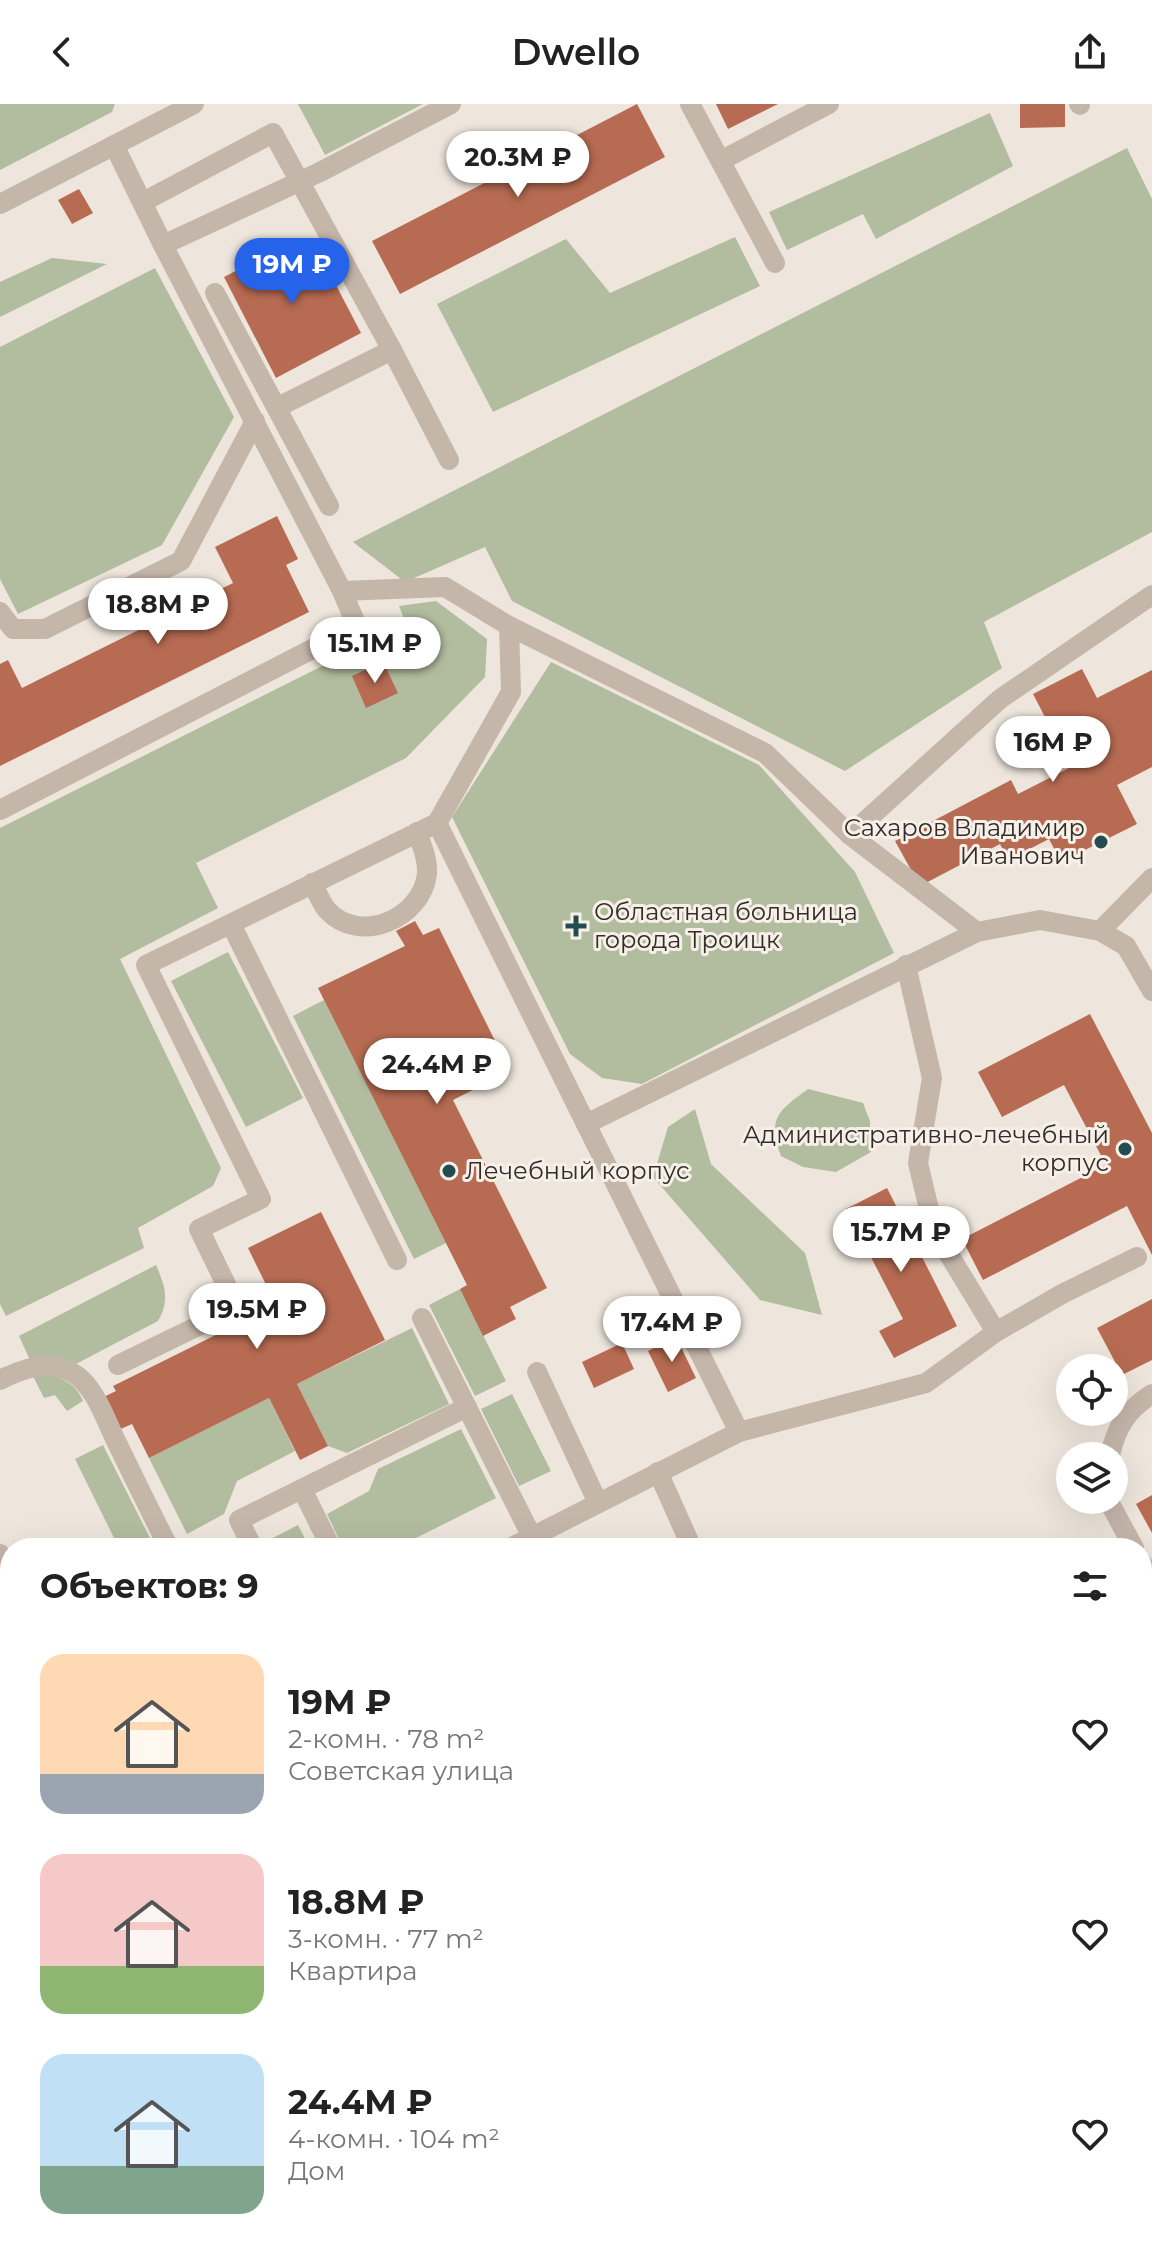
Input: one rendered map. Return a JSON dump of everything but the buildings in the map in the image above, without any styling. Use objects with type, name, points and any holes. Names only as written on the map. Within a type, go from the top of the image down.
[{"type":"street","points":[[147,104],[156,123]]},
{"type":"street","points":[[0,204],[194,104]]},
{"type":"street","points":[[163,245],[451,104]]},
{"type":"street","points":[[690,104],[775,263]]},
{"type":"street","points":[[722,160],[829,104]]},
{"type":"street","points":[[143,202],[273,133],[449,460]]},
{"type":"street","points":[[0,810],[357,626],[114,145]]},
{"type":"street","points":[[215,293],[329,506]]},
{"type":"street","points":[[278,407],[392,350]]},
{"type":"street","points":[[0,612],[13,629],[45,629],[181,561],[255,421]]},
{"type":"street","points":[[342,591],[445,587],[509,626],[765,753],[850,835],[977,932]]},
{"type":"street","points":[[850,835],[1000,699],[1152,595]]},
{"type":"street","points":[[118,1365],[237,1307],[199,1229],[261,1199],[146,965],[437,823],[511,692],[509,626]]},
{"type":"street","points":[[437,823],[739,1432]]},
{"type":"street","points":[[312,883],[327,911],[342,921],[369,926],[395,920],[410,909],[421,895],[427,878],[427,860],[417,832]]},
{"type":"street","points":[[1100,931],[1152,878]]},
{"type":"street","points":[[586,1124],[977,932],[1040,920],[1100,931],[1126,946],[1152,991]]},
{"type":"street","points":[[231,924],[397,1260]]},
{"type":"street","points":[[906,965],[932,1078],[918,1163],[934,1230],[996,1332]]},
{"type":"street","points":[[422,1318],[532,1537],[739,1432],[926,1383],[996,1332],[1062,1294],[1137,1257]]},
{"type":"street","points":[[8,1376],[48,1366],[63,1368],[77,1375],[88,1387],[164,1538]]},
{"type":"street","points":[[537,1372],[598,1503]]},
{"type":"street","points":[[1112,1442],[1131,1408],[1152,1394]]},
{"type":"street","points":[[248,1538],[239,1520],[467,1407]]},
{"type":"street","points":[[658,1472],[688,1538]]},
{"type":"street","points":[[302,1489],[326,1538]]},
{"type":"street","points":[[1116,1514],[1129,1538]]},
{"type":"street","points":[[1120,1538],[1123,1527]]},
{"type":"green space","points":[[0,104],[115,104],[112,112],[0,170]]},
{"type":"green space","points":[[298,104],[423,104],[325,155]]},
{"type":"green space","points":[[990,113],[1013,166],[876,239],[863,214],[787,250],[769,212]]},
{"type":"green space","points":[[1127,148],[1152,199],[1152,532],[984,622],[1002,668],[845,771],[512,601],[485,547],[405,582],[353,542]]},
{"type":"green space","points":[[735,237],[760,286],[493,412],[437,304],[566,239],[610,293]]},
{"type":"green space","points":[[52,258],[107,264],[0,317],[0,282]]},
{"type":"green space","points":[[155,268],[234,417],[162,545],[18,614],[0,579],[0,347]]},
{"type":"green space","points":[[436,601],[487,639],[485,677],[406,758],[196,863],[218,908],[120,959],[221,1168],[213,1186],[138,1228],[144,1248],[6,1316],[0,1304],[0,828],[406,624],[399,606]]},
{"type":"green space","points":[[551,662],[759,765],[855,872],[894,953],[642,1084],[602,1078],[570,1054],[452,817]]},
{"type":"green space","points":[[228,952],[303,1098],[246,1127],[171,981]]},
{"type":"green space","points":[[324,1000],[446,1243],[414,1259],[293,1016]]},
{"type":"green space","points":[[808,1089],[863,1103],[870,1121],[871,1152],[836,1172],[803,1167],[781,1156],[775,1133],[778,1116]]},
{"type":"green space","points":[[695,1109],[711,1164],[805,1253],[822,1315],[760,1300],[653,1177],[668,1127]]},
{"type":"green space","points":[[156,1265],[165,1293],[158,1321],[74,1365],[30,1360],[19,1336]]},
{"type":"green space","points":[[460,1289],[506,1381],[475,1396],[429,1305]]},
{"type":"green space","points":[[412,1328],[449,1404],[347,1453],[328,1446],[297,1384]]},
{"type":"green space","points":[[53,1375],[78,1391],[83,1401],[67,1411],[55,1395],[44,1398],[33,1376]]},
{"type":"green space","points":[[512,1394],[551,1471],[519,1486],[481,1409]]},
{"type":"green space","points":[[269,1398],[295,1451],[237,1481],[224,1514],[187,1534],[149,1458]]},
{"type":"green space","points":[[461,1429],[496,1498],[416,1538],[338,1538],[327,1514],[369,1491],[378,1469]]},
{"type":"green space","points":[[103,1445],[150,1538],[114,1538],[75,1459]]},
{"type":"green space","points":[[298,1525],[305,1538],[273,1538]]},
{"type":"place","name":"Сахаров Владимир Иванович","points":[[1101,842]]},
{"type":"place","name":"Областная больница города Троицк","points":[[576,926]]},
{"type":"place","name":"Административно-лечебный корпус","points":[[1125,1149]]},
{"type":"place","name":"Лечебный корпус","points":[[449,1171]]}]
